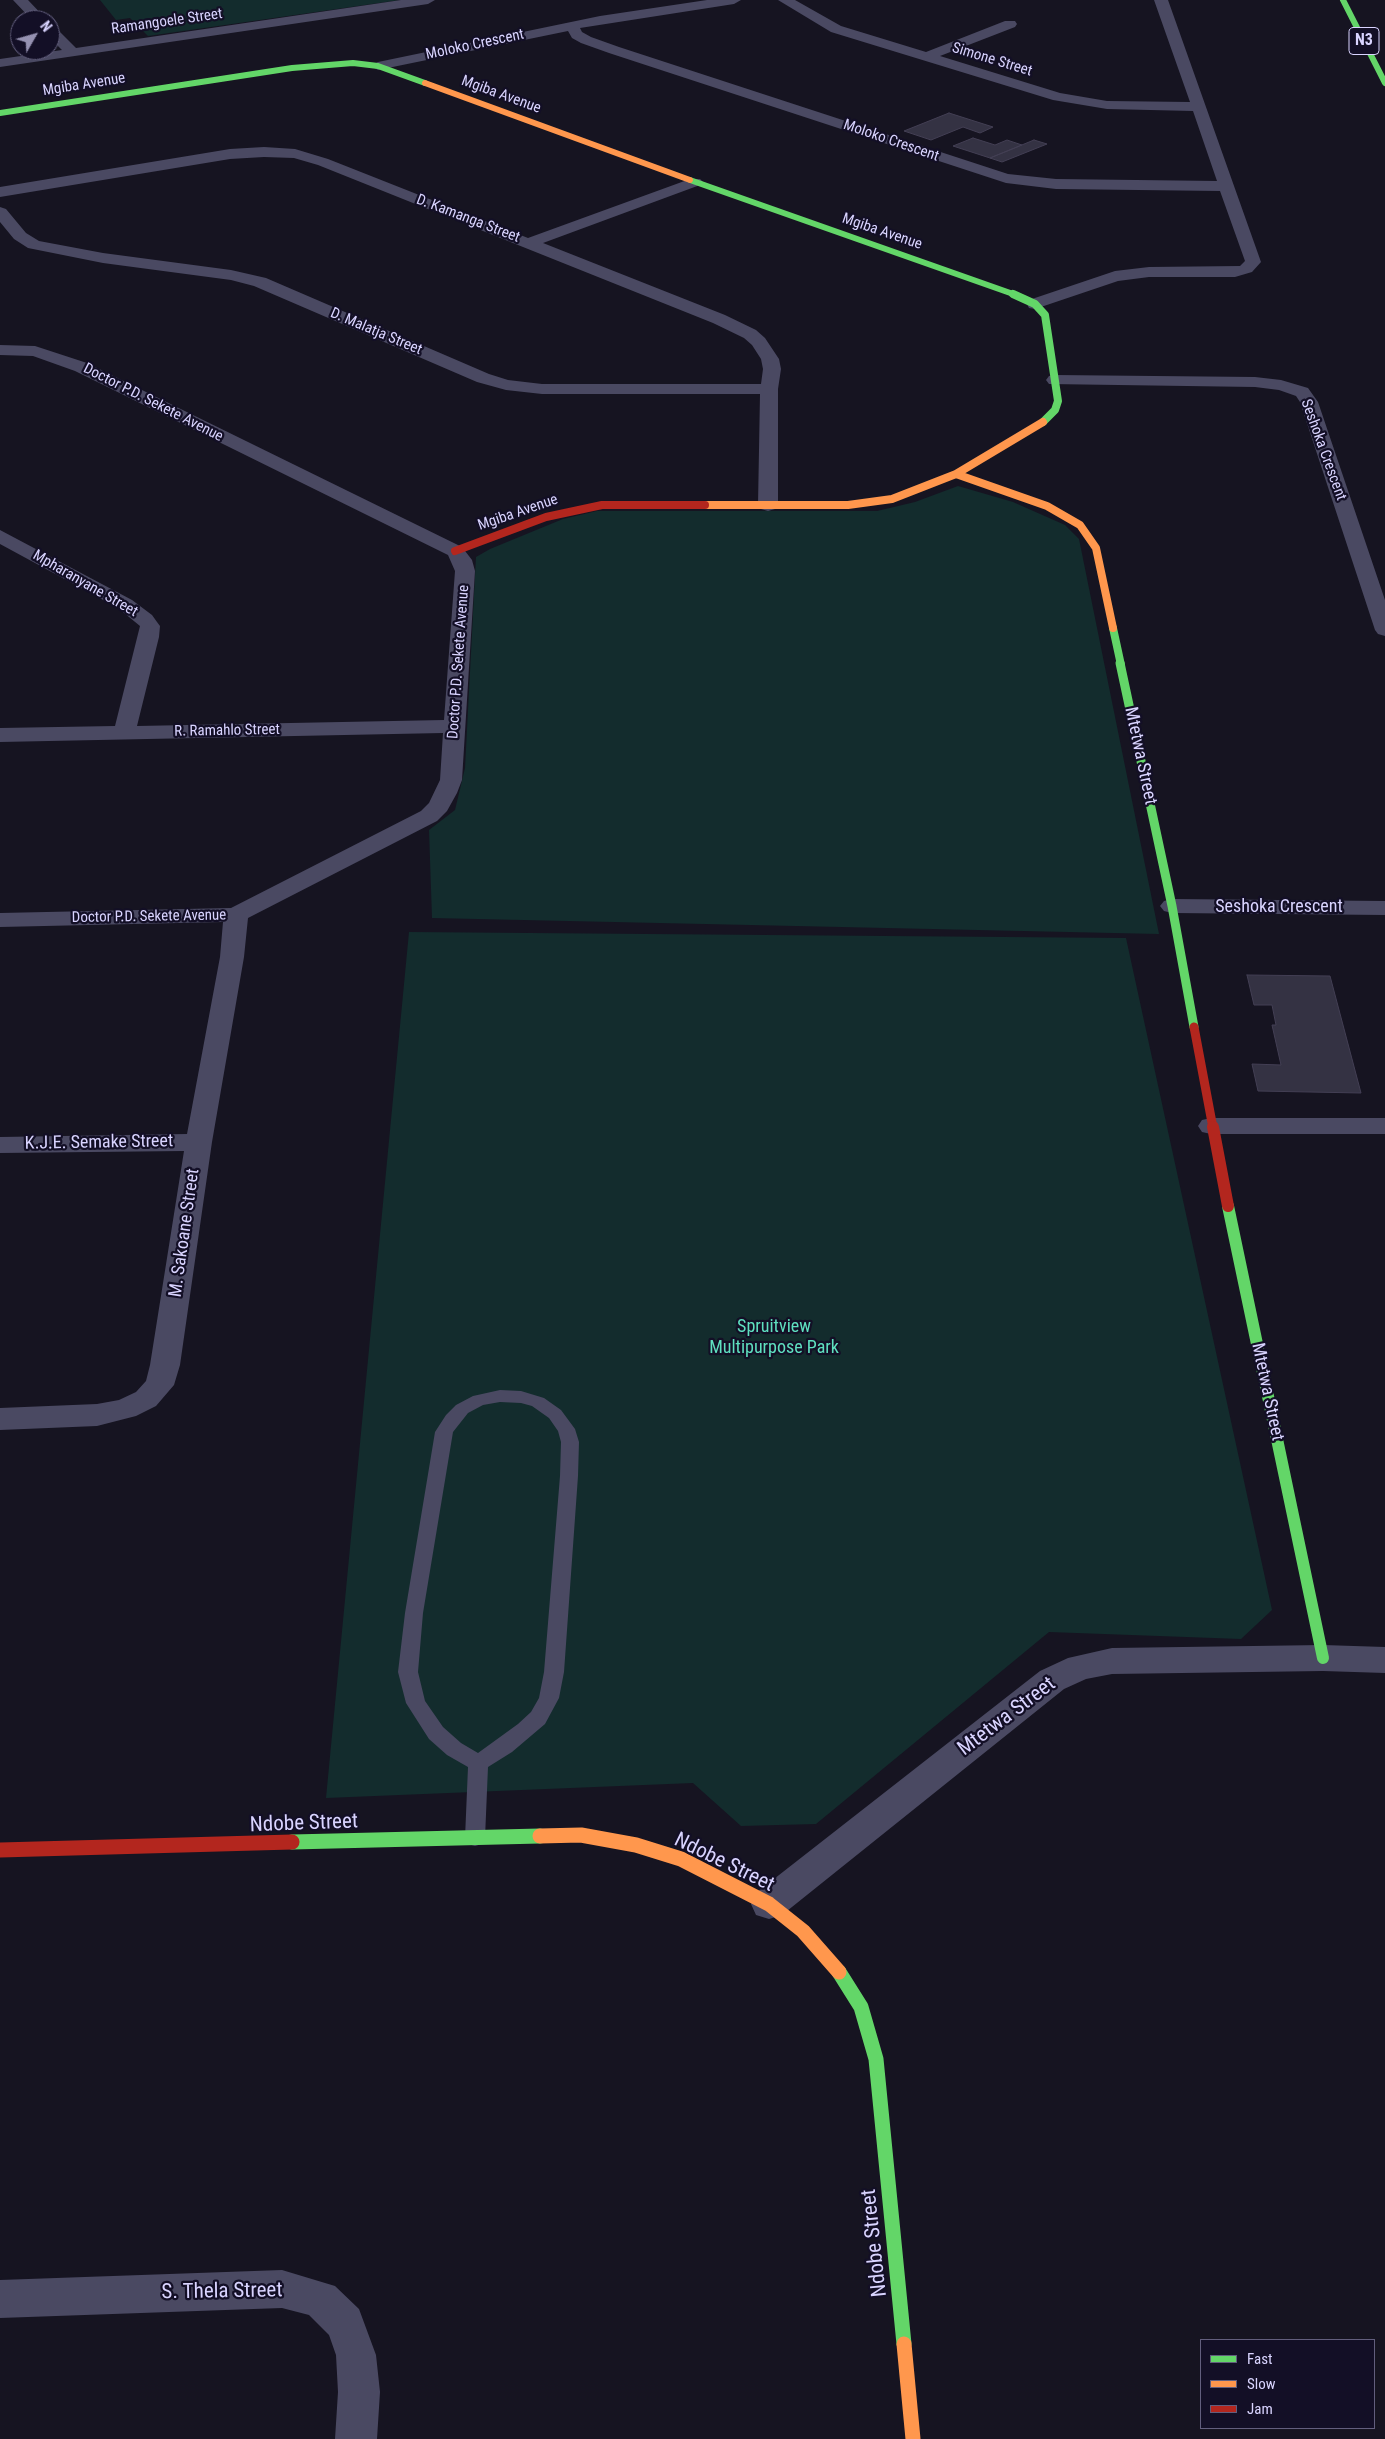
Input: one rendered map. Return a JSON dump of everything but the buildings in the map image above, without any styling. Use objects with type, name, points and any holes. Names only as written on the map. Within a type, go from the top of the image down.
[{"type":"main road","name":"N3","points":[[1344,0],[1385,83]]},
{"type":"main road","name":"Mgiba Avenue","points":[[0,114],[292,68],[354,63],[378,66],[695,182],[1009,292],[1035,304],[1045,315],[1058,400],[1055,410],[1045,420],[956,474],[913,492],[868,503],[602,505],[546,517],[455,551]]},
{"type":"main road","name":"Mtetwa Street","points":[[956,474],[1047,506],[1067,516],[1080,525],[1096,548],[1172,906],[1210,1126],[1323,1658]]},
{"type":"main road","name":"Ndobe Street","points":[[0,1850],[581,1835],[636,1845],[681,1858],[769,1904],[803,1931],[835,1966],[861,2007],[876,2059],[913,2439]]},
{"type":"street","points":[[20,0],[30,10]]},
{"type":"street","name":"Ramangoele Street","points":[[0,63],[428,0]]},
{"type":"street","name":"Moloko Crescent","points":[[378,66],[572,26],[734,0]]},
{"type":"street","name":"Simone Street","points":[[785,0],[832,27],[1058,97],[1087,103],[1200,107]]},
{"type":"street","points":[[1035,304],[1123,274],[1230,272],[1250,266],[1253,259],[1161,0]]},
{"type":"street","points":[[926,57],[1010,24]]},
{"type":"street","name":"Moloko Crescent","points":[[572,26],[577,34],[586,40],[614,50],[1006,178],[1056,184],[1226,186]]},
{"type":"street","points":[[60,40],[72,52]]},
{"type":"street","name":"D. Kamanga Street","points":[[0,192],[230,154],[279,152],[323,162],[738,327],[759,342],[770,358],[772,369],[769,389],[768,505]]},
{"type":"street","points":[[529,243],[695,182]]},
{"type":"street","name":"D. Malatja Street","points":[[0,212],[20,236],[34,244],[94,256],[260,282],[483,378],[506,385],[542,389],[769,389]]},
{"type":"street","name":"Doctor P.D. Sekete Avenue","points":[[0,350],[35,351],[81,367],[455,551],[462,560],[465,571],[450,780],[439,806],[429,816],[236,915],[0,920]]},
{"type":"street","name":"Seshoka Crescent","points":[[1055,380],[1254,382],[1280,385],[1302,392],[1309,402],[1385,630]]},
{"type":"street","name":"Mpharanyane Street","points":[[1,537],[125,604],[145,619],[150,626],[149,637],[124,733]]},
{"type":"street","name":"R. Ramahlo Street","points":[[0,735],[454,726]]},
{"type":"street","name":"Seshoka Crescent","points":[[1172,906],[1385,908]]},
{"type":"street","name":"M. Sakoane Street","points":[[0,1419],[97,1415],[126,1409],[146,1399],[159,1385],[165,1365],[199,1142],[232,957],[236,915]]},
{"type":"street","points":[[1210,1126],[1385,1126]]},
{"type":"street","name":"K.J.E. Semake Street","points":[[0,1145],[199,1142]]},
{"type":"street","name":"Mtetwa Street","points":[[769,1904],[1052,1680],[1080,1667],[1112,1661],[1323,1658],[1385,1660]]},
{"type":"street","name":"S. Thela Street","points":[[0,2298],[282,2289],[321,2299],[345,2323],[356,2356],[358,2392],[356,2439]]},
{"type":"lane","points":[[500,1396],[521,1397],[538,1402],[555,1414],[566,1429],[570,1442],[554,1672],[549,1698],[538,1718],[505,1746],[478,1762],[454,1748],[436,1733],[416,1703],[408,1672],[414,1612],[444,1432],[452,1419],[462,1409],[479,1400],[500,1396]]},
{"type":"lane","points":[[475,1838],[478,1762]]},
{"type":"green space","points":[[100,0],[400,0],[148,36],[130,18],[116,20]]},
{"type":"green space","points":[[958,486],[1013,502],[1065,525],[1079,539],[1159,934],[432,918],[429,830],[455,810],[465,768],[476,557],[490,549],[563,519],[597,511],[877,511],[915,502]]},
{"type":"green space","name":"Spruitview Multipurpose Park","points":[[409,932],[1126,938],[1272,1610],[1241,1639],[1049,1632],[816,1824],[741,1826],[693,1783],[326,1798]]},
{"type":"traffic: fast","points":[[1343,0],[1385,83]]},
{"type":"traffic: fast","points":[[0,113],[292,68],[353,63],[378,66],[425,83]]},
{"type":"traffic: fast","points":[[690,180],[1009,292],[1035,304],[1045,315],[1058,401],[1055,410],[1043,422]]},
{"type":"traffic: fast","points":[[1113,628],[1172,906],[1194,1027]]},
{"type":"traffic: fast","points":[[1228,1206],[1323,1658]]},
{"type":"traffic: fast","points":[[292,1842],[540,1836]]},
{"type":"traffic: fast","points":[[839,1972],[861,2007],[876,2059],[904,2344]]},
{"type":"traffic: slow","points":[[425,83],[690,180]]},
{"type":"traffic: slow","points":[[705,505],[848,505],[892,499],[956,474],[1043,422]]},
{"type":"traffic: slow","points":[[956,474],[1047,506],[1080,525],[1096,548],[1113,628]]},
{"type":"traffic: slow","points":[[540,1836],[581,1835],[636,1845],[681,1859],[769,1904],[803,1931],[839,1972]]},
{"type":"traffic: slow","points":[[904,2344],[913,2439]]},
{"type":"traffic: jam","points":[[455,551],[546,517],[602,505],[705,505]]},
{"type":"traffic: jam","points":[[1194,1027],[1228,1206]]},
{"type":"traffic: jam","points":[[0,1850],[292,1842]]}]
